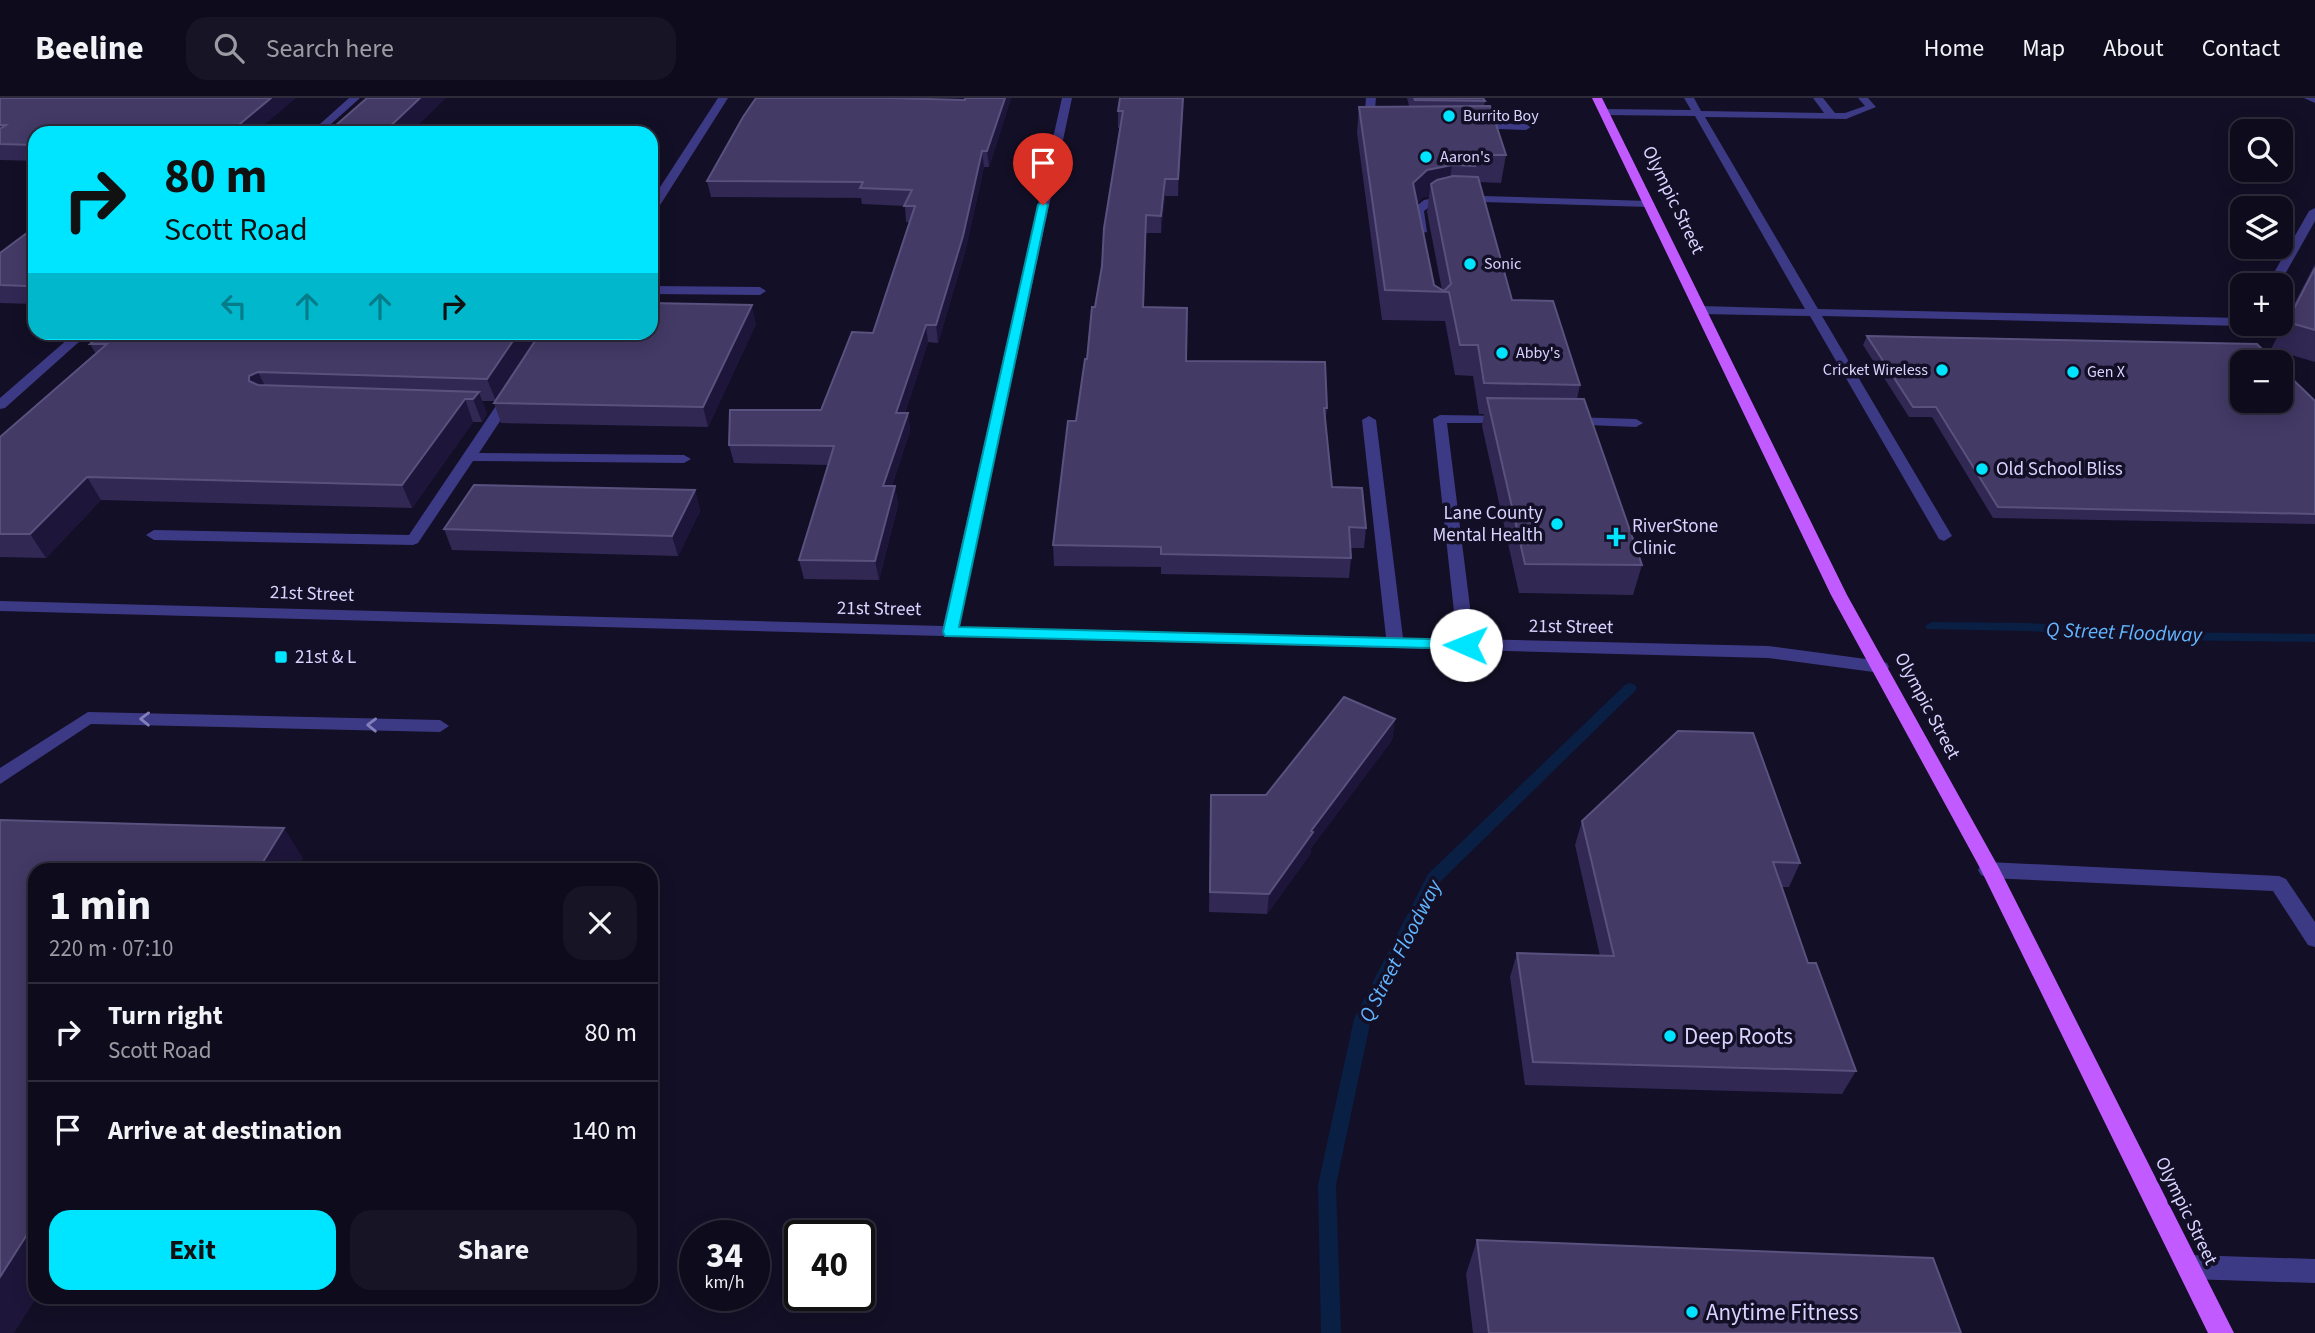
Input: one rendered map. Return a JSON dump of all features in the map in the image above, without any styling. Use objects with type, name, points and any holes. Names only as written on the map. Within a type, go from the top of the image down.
[{"type":"main road","name":"Olympic Street","points":[[1597,98],[1839,595],[1881,667],[2058,1002],[2221,1333]]},
{"type":"street","points":[[322,126],[355,98]]},
{"type":"street","points":[[658,199],[723,98]]},
{"type":"street","points":[[950,632],[1067,98]]},
{"type":"street","points":[[1371,98],[1369,121],[1381,125]]},
{"type":"street","points":[[1689,98],[1944,537]]},
{"type":"street","points":[[1818,98],[1832,116]]},
{"type":"street","points":[[1604,112],[1846,116],[1871,107],[1863,98]]},
{"type":"street","points":[[2309,98],[2315,100]]},
{"type":"street","points":[[1460,126],[1526,127]]},
{"type":"street","points":[[1424,249],[1418,210],[1428,202],[1449,198],[1649,204]]},
{"type":"street","points":[[2280,273],[2315,211]]},
{"type":"street","points":[[658,290],[760,291]]},
{"type":"street","points":[[1701,310],[2230,322]]},
{"type":"street","points":[[0,405],[75,340]]},
{"type":"street","points":[[154,535],[413,540],[469,457],[494,408],[523,376]]},
{"type":"street","points":[[1466,645],[1440,419],[1524,421]]},
{"type":"street","points":[[1369,420],[1395,644]]},
{"type":"street","points":[[1552,421],[1636,423]]},
{"type":"street","points":[[469,457],[684,459]]},
{"type":"street","name":"21st Street","points":[[0,606],[1768,652],[1881,667]]},
{"type":"street","points":[[0,777],[88,718],[440,726]]},
{"type":"street","points":[[1988,870],[2279,884],[2315,939]]},
{"type":"street","points":[[2189,1267],[2315,1271]]},
{"type":"building","points":[[0,98],[271,98],[237,126],[28,126],[28,145],[0,144],[0,129],[6,125],[0,125]]},
{"type":"building","points":[[367,98],[420,98],[390,126],[335,126]]},
{"type":"building","points":[[756,98],[1005,98],[987,151],[982,151],[963,236],[936,325],[926,325],[896,413],[908,413],[883,486],[895,486],[875,561],[799,560],[834,446],[729,445],[730,410],[821,410],[852,332],[873,333],[915,206],[904,206],[912,190],[860,188],[863,182],[707,181]]},
{"type":"building","points":[[1120,98],[1183,98],[1178,179],[1165,179],[1161,216],[1146,215],[1143,307],[1187,308],[1186,361],[1325,362],[1327,408],[1324,408],[1332,487],[1362,488],[1366,528],[1349,527],[1351,558],[1161,554],[1161,547],[1053,545],[1068,421],[1076,421],[1087,359],[1092,307],[1095,307],[1102,266],[1104,228],[1123,111],[1118,111]]},
{"type":"building","points":[[1414,98],[1483,98],[1485,101],[1415,100]]},
{"type":"building","points":[[1490,106],[1506,155],[1472,155],[1475,166],[1452,165],[1427,170],[1413,183],[1434,285],[1444,291],[1451,284],[1431,184],[1453,176],[1478,177],[1512,300],[1553,301],[1580,385],[1484,383],[1478,345],[1460,345],[1449,292],[1385,290],[1359,107]]},
{"type":"building","points":[[28,232],[28,285],[0,285],[0,253]]},
{"type":"building","points":[[2315,268],[2315,330],[2293,324],[2293,310]]},
{"type":"building","points":[[658,303],[752,305],[703,407],[494,403],[536,340],[658,340]]},
{"type":"building","points":[[1867,336],[2257,344],[2263,350],[2230,350],[2230,413],[2293,413],[2293,380],[2315,401],[2315,514],[1998,507],[1936,407],[1913,407]]},
{"type":"building","points":[[94,340],[514,340],[487,379],[258,372],[249,376],[249,381],[258,385],[479,392],[473,399],[465,399],[402,485],[87,477],[30,534],[0,534],[0,437],[107,344],[90,344]]},
{"type":"building","points":[[1487,398],[1584,399],[1642,565],[1525,564]]},
{"type":"building","points":[[474,485],[695,490],[672,536],[444,529]]},
{"type":"building","points":[[1344,697],[1395,719],[1311,831],[1313,832],[1269,894],[1210,892],[1211,795],[1266,795]]},
{"type":"building","points":[[1678,731],[1753,733],[1800,863],[1773,862],[1808,963],[1816,963],[1856,1071],[1533,1062],[1517,953],[1614,956],[1582,821]]},
{"type":"building","points":[[0,820],[284,828],[262,863],[28,863],[28,1233],[0,1277]]},
{"type":"building","points":[[1477,1240],[1933,1258],[1961,1333],[1489,1333]]},
{"type":"waterway","name":"Q Street Floodway","points":[[1932,626],[2028,627],[2167,636],[2315,638]]},
{"type":"waterway","name":"Q Street Floodway","points":[[1331,1333],[1327,1185],[1363,1019],[1434,878],[1630,688]]},
{"type":"place","name":"Burrito Boy","points":[[1449,116]]},
{"type":"place","name":"Aaron's","points":[[1426,157]]},
{"type":"place","name":"Sonic","points":[[1470,264]]},
{"type":"place","name":"Abby's","points":[[1502,353]]},
{"type":"place","name":"Cricket Wireless","points":[[1942,370]]},
{"type":"place","name":"Gen X","points":[[2073,372]]},
{"type":"place","name":"Old School Bliss","points":[[1982,469]]},
{"type":"place","name":"Lane County Mental Health","points":[[1557,524]]},
{"type":"place","name":"RiverStone Clinic","points":[[1616,537]]},
{"type":"place","name":"21st & L","points":[[281,657]]},
{"type":"place","name":"Deep Roots","points":[[1670,1036]]},
{"type":"place","name":"Anytime Fitness","points":[[1692,1312]]},
{"type":"route","points":[[1043,205],[950,632],[1466,645]]}]
